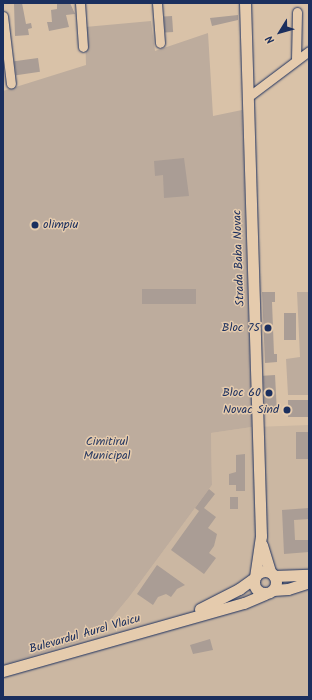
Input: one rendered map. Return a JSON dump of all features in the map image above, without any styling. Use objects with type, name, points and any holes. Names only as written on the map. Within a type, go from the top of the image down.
[{"type":"main road","name":"Strada Baba Novac","points":[[245,3],[261,536],[255,577]]},
{"type":"main road","name":"Strada Baba Novac","points":[[261,536],[272,574]]},
{"type":"main road","points":[[272,574],[276,583],[269,592],[256,589],[255,577],[263,571],[272,574],[309,575]]},
{"type":"main road","name":"Bulevardul Aurel Vlaicu","points":[[175,621],[240,589],[255,577]]},
{"type":"main road","name":"Bulevardul Aurel Vlaicu","points":[[3,671],[175,621],[244,603],[269,592],[288,589],[309,582]]},
{"type":"street","points":[[80,3],[83,47]]},
{"type":"street","points":[[157,3],[160,43]]},
{"type":"street","points":[[296,60],[297,12]]},
{"type":"street","points":[[3,16],[11,84]]},
{"type":"street","points":[[248,97],[309,51]]},
{"type":"shaded area","points":[[309,425],[309,697],[3,697],[3,665],[97,636],[130,596],[212,485],[211,433],[252,427]]},
{"type":"green space","name":"Cimitirul Municipal","points":[[151,21],[155,51],[208,33],[213,116],[242,110],[252,427],[211,433],[212,485],[130,596],[97,636],[3,665],[3,91],[86,65],[85,27]]},
{"type":"green space","points":[[297,292],[309,292],[309,395],[288,395],[286,359],[300,357]]},
{"type":"building","points":[[22,3],[26,24],[31,23],[32,28],[28,29],[29,35],[15,36],[14,4]]},
{"type":"building","points":[[57,3],[70,3],[75,14],[66,15],[69,27],[49,31],[47,22],[52,22],[51,10],[57,9]]},
{"type":"building","points":[[238,15],[238,20],[212,26],[210,18]]},
{"type":"building","points":[[172,16],[173,32],[165,33],[164,17]]},
{"type":"building","points":[[38,58],[40,72],[16,75],[14,61]]},
{"type":"building","points":[[184,158],[189,196],[164,198],[163,175],[155,176],[154,161]]},
{"type":"building","points":[[142,289],[196,289],[196,304],[142,304]]},
{"type":"building","name":"Bloc 75","points":[[262,292],[275,292],[275,302],[272,302],[274,354],[277,354],[277,362],[265,363]]},
{"type":"building","points":[[284,313],[296,313],[296,340],[284,340]]},
{"type":"building","name":"Bloc 60","points":[[275,375],[277,410],[265,411],[263,376]]},
{"type":"building","points":[[288,400],[309,400],[309,417],[288,417]]},
{"type":"building","points":[[296,432],[309,432],[309,459],[296,459]]},
{"type":"building","points":[[245,454],[245,491],[236,491],[236,485],[229,485],[229,474],[236,472],[236,455]]},
{"type":"building","points":[[209,489],[215,494],[204,508],[216,517],[208,528],[217,534],[214,546],[209,553],[216,558],[204,574],[171,550],[199,511],[195,508]]},
{"type":"building","points":[[230,497],[238,497],[238,509],[230,509]]},
{"type":"building","points":[[309,508],[309,519],[294,520],[295,540],[309,540],[309,552],[284,554],[282,510]]},
{"type":"building","points":[[157,565],[185,585],[177,589],[171,597],[166,594],[158,597],[153,605],[137,594]]},
{"type":"building","points":[[210,639],[213,650],[193,654],[190,645]]},
{"type":"place","name":"olimpiu","points":[[35,225]]},
{"type":"place","name":"Bloc 75","points":[[268,328]]},
{"type":"place","name":"Bloc 60","points":[[269,393]]},
{"type":"place","name":"Novac Sind","points":[[287,410]]}]
